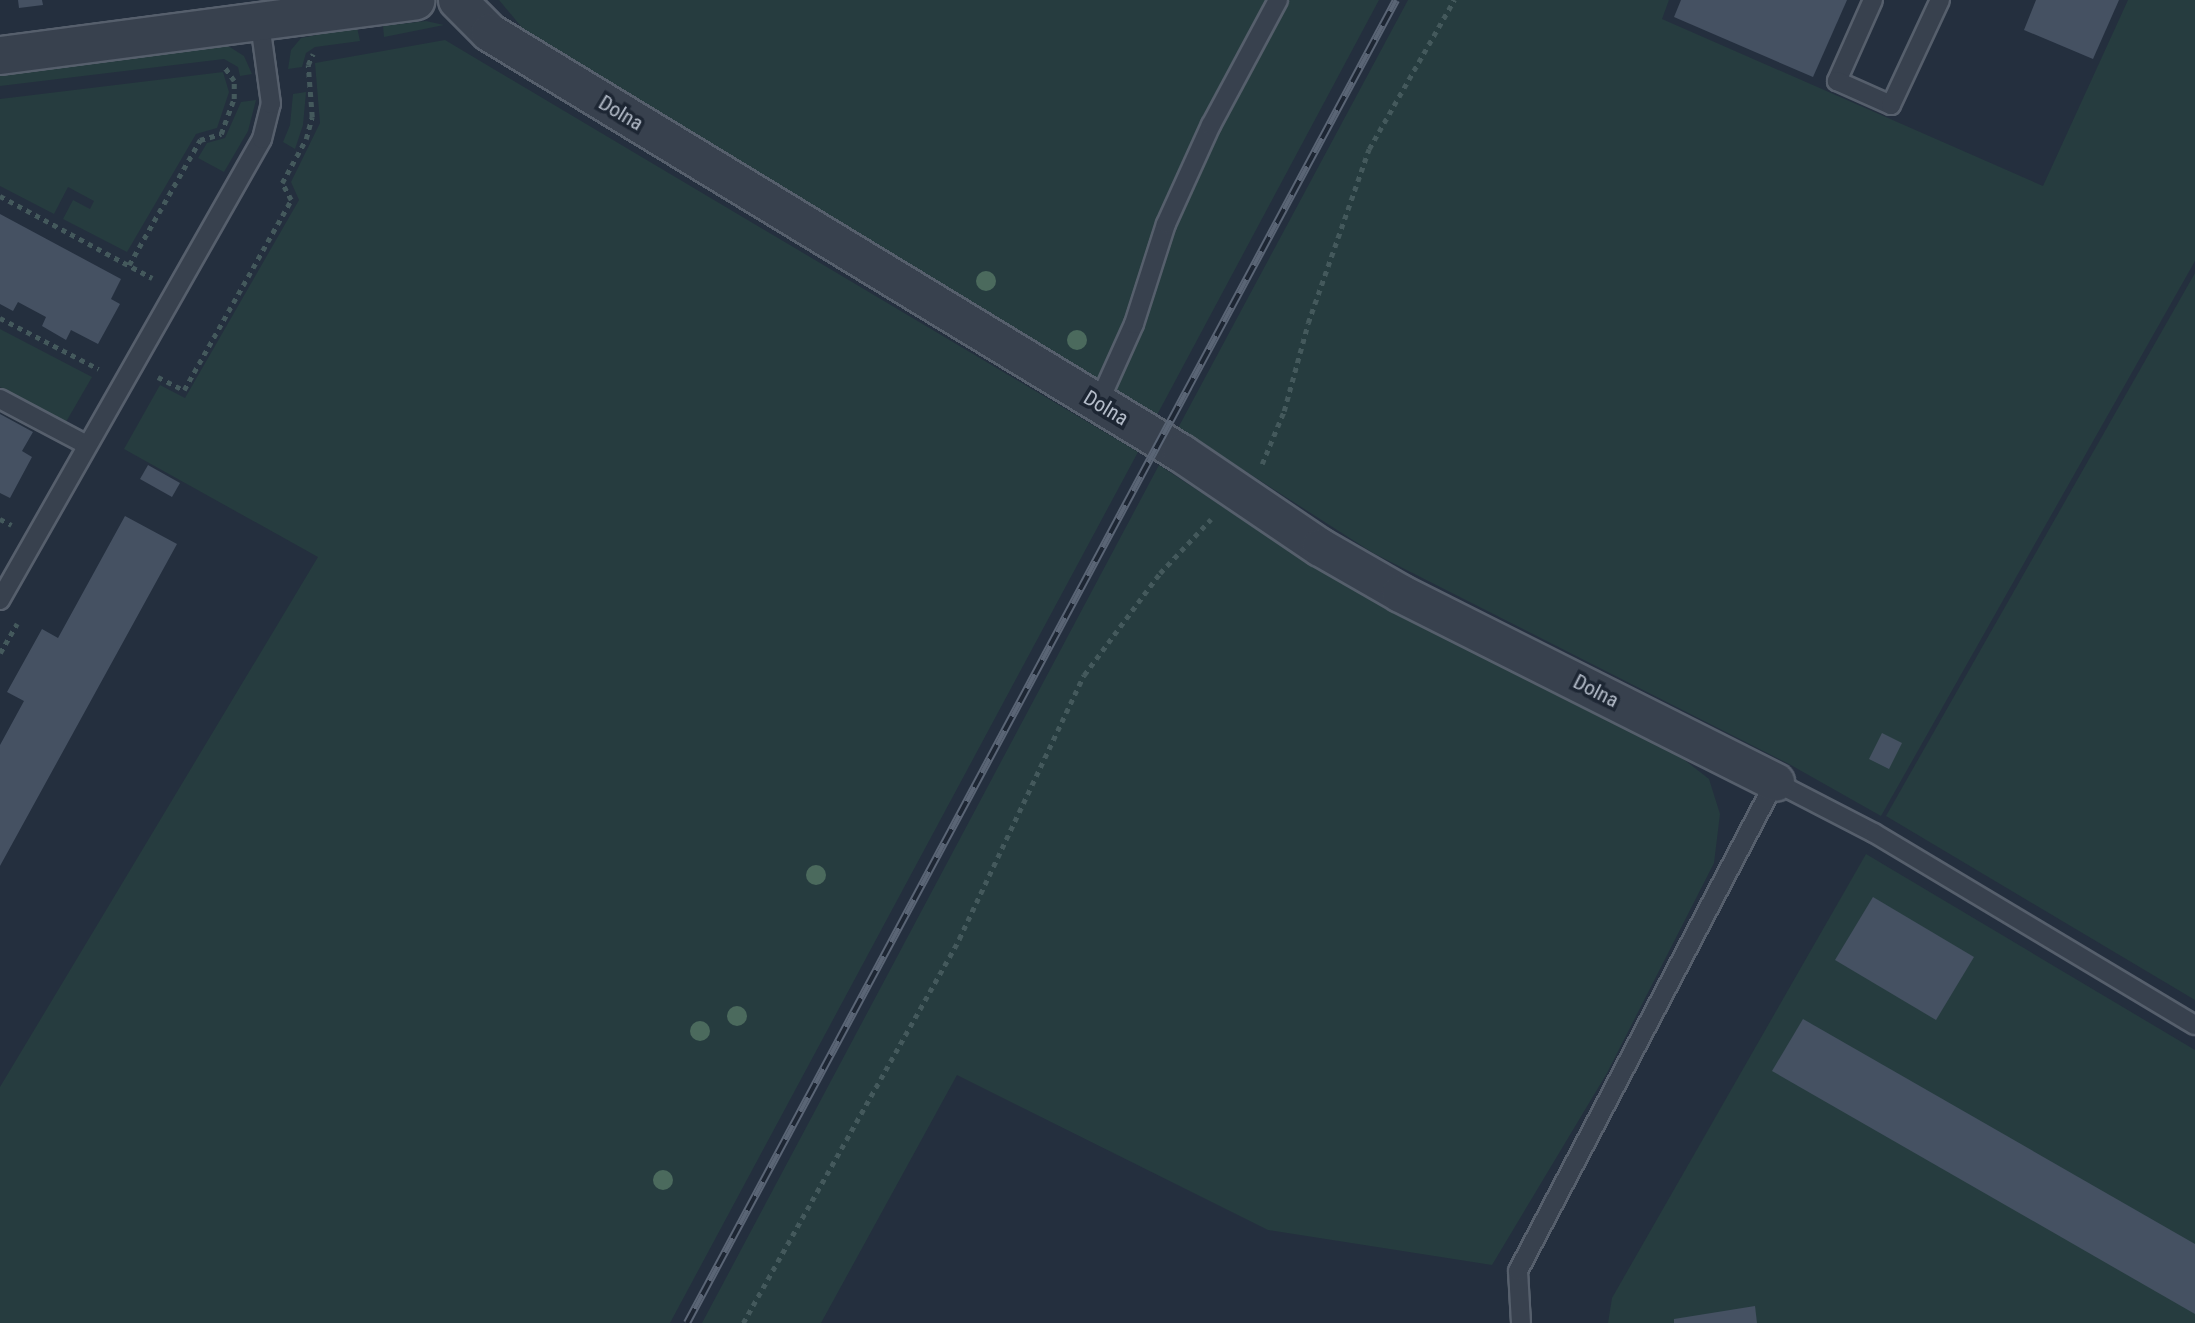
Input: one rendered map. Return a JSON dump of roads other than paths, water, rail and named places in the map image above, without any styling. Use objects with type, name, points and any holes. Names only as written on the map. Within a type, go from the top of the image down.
[{"type":"street","points":[[0,55],[260,24],[415,0]]},
{"type":"street","name":"Dolna","points":[[457,0],[489,33],[1238,490],[1321,547],[1400,593],[1775,782]]},
{"type":"lane","points":[[1098,404],[1134,324],[1166,224],[1211,125],[1278,0]]},
{"type":"lane","points":[[1873,0],[1837,81],[1891,105],[1940,0]]},
{"type":"lane","points":[[0,600],[270,120],[260,24]]},
{"type":"lane","points":[[0,399],[87,445]]},
{"type":"lane","points":[[1521,1323],[1518,1271],[1775,782],[1874,833],[2195,1025]]},
{"type":"railway","points":[[687,1323],[1396,0]]}]
